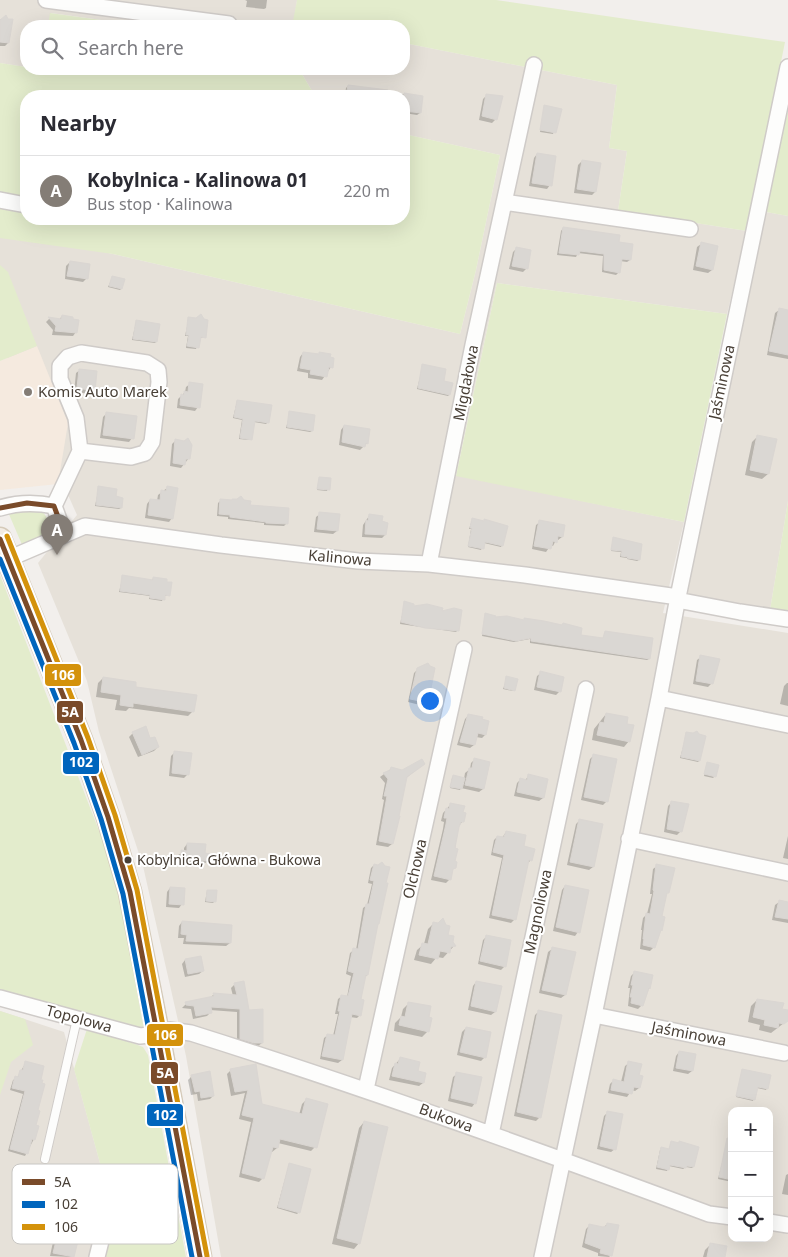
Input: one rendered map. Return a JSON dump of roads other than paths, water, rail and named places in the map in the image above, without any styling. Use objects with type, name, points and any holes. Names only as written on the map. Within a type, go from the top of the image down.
[{"type":"main road","points":[[4,549],[81,740],[108,817],[130,892],[200,1257]]},
{"type":"street","points":[[46,0],[198,20]]},
{"type":"street","name":"Migdałowa","points":[[429,564],[473,344],[534,64]]},
{"type":"street","name":"Jaśminowa","points":[[542,1257],[594,1015],[788,67]]},
{"type":"street","points":[[0,200],[20,204]]},
{"type":"street","points":[[504,202],[690,229]]},
{"type":"street","points":[[59,537],[61,525],[54,506],[80,452],[76,418],[60,379],[60,366],[68,357],[81,353],[146,363],[158,370],[160,382],[152,442],[146,453],[131,457],[80,452]]},
{"type":"street","points":[[0,508],[20,503],[40,502],[54,506]]},
{"type":"street","name":"Kalinowa","points":[[4,549],[59,537],[85,526],[221,545],[358,561],[429,564],[526,574],[788,619]]},
{"type":"street","name":"Olchowa","points":[[366,1090],[464,649]]},
{"type":"street","name":"Magnoliowa","points":[[491,1134],[586,689]]},
{"type":"street","points":[[659,698],[788,725]]},
{"type":"street","points":[[629,839],[788,872]]},
{"type":"street","name":"Topolowa","points":[[0,998],[140,1036],[158,1034]]},
{"type":"street","name":"Jaśminowa","points":[[594,1015],[784,1053]]},
{"type":"street","name":"Bukowa","points":[[158,1034],[169,1030],[191,1033],[366,1090],[562,1159],[709,1214],[728,1216]]},
{"type":"street","points":[[773,1223],[788,1225]]},
{"type":"street","points":[[97,1257],[100,1244]]},
{"type":"lane","points":[[45,1159],[77,1019]]},
{"type":"place","name":"Komis Auto Marek","points":[[28,392]]},
{"type":"place","name":"Kobylnica - Kalinowa 01","points":[[57,555]]},
{"type":"place","name":"Kobylnica, Główna - Bukowa","points":[[128,860]]}]
